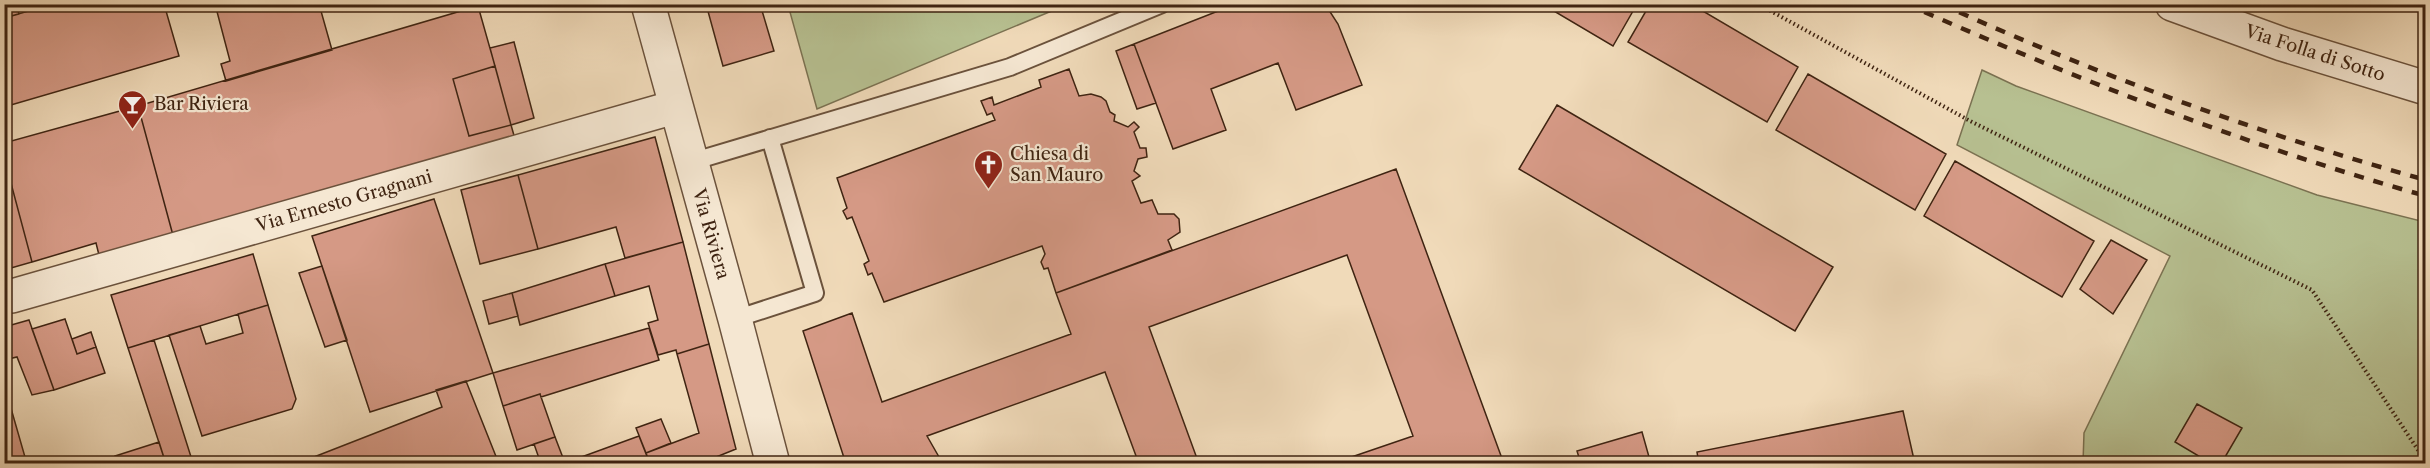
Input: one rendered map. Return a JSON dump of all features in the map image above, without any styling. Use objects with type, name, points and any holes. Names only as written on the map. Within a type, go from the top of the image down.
[{"type":"street","name":"Via Riviera","points":[[648,4],[735,319],[771,463]]},
{"type":"street","name":"Via Folla di Sotto","points":[[2172,4],[2282,44],[2426,88]]},
{"type":"street","name":"Via Ernesto Gragnani","points":[[12,296],[675,107]]},
{"type":"lane","points":[[691,162],[1010,67],[1162,4]]},
{"type":"lane","points":[[735,319],[815,293],[770,138]]},
{"type":"path","points":[[1758,4],[1972,122],[2312,290],[2420,453],[2426,456]]},
{"type":"green space","points":[[788,4],[1066,5],[817,109]]},
{"type":"green space","points":[[1982,70],[2016,86],[2317,195],[2425,222],[2425,463],[2083,463],[2084,433],[2170,256],[1957,145]]},
{"type":"building","points":[[4,4],[16,4],[19,14],[4,18]]},
{"type":"building","points":[[53,4],[164,4],[179,56],[4,107],[4,18]]},
{"type":"building","points":[[215,4],[319,4],[332,50],[226,81],[221,64],[230,61]]},
{"type":"building","points":[[706,4],[760,4],[774,51],[723,66]]},
{"type":"building","points":[[1236,4],[1325,4],[1338,24],[1362,85],[1296,110],[1278,63],[1211,89],[1226,130],[1173,149],[1134,44]]},
{"type":"building","points":[[1542,4],[1637,4],[1613,46]]},
{"type":"building","points":[[1650,4],[1691,4],[1798,67],[1767,122],[1628,42]]},
{"type":"building","points":[[478,6],[495,66],[453,79],[469,136],[511,125],[517,146],[174,239],[138,106]]},
{"type":"building","points":[[514,42],[534,118],[511,125],[490,48]]},
{"type":"building","points":[[1134,44],[1156,103],[1137,109],[1116,51]]},
{"type":"building","points":[[495,66],[511,125],[469,136],[453,79]]},
{"type":"building","name":"Chiesa di San Mauro","points":[[1069,69],[1079,96],[1091,94],[1101,97],[1106,101],[1110,112],[1115,115],[1114,121],[1128,127],[1134,122],[1139,127],[1134,132],[1140,148],[1146,148],[1147,157],[1138,159],[1134,171],[1140,176],[1132,181],[1141,203],[1152,200],[1158,214],[1174,214],[1179,219],[1180,232],[1168,240],[1172,250],[1056,293],[1048,268],[1044,269],[1041,262],[1045,254],[1042,246],[884,302],[872,273],[868,275],[864,264],[869,261],[852,217],[847,219],[843,211],[847,208],[837,178],[995,120],[992,113],[987,115],[981,101],[992,97],[994,105],[1041,87],[1039,80]]},
{"type":"building","points":[[1808,74],[1946,154],[1915,210],[1776,130]]},
{"type":"building","points":[[1557,105],[1833,267],[1795,331],[1519,169]]},
{"type":"building","points":[[138,106],[174,239],[100,259],[96,243],[32,262],[4,157],[4,143]]},
{"type":"building","points":[[655,137],[683,242],[625,258],[616,227],[538,249],[518,175]]},
{"type":"building","points":[[4,157],[32,262],[4,270]]},
{"type":"building","points":[[1955,161],[2094,241],[2062,297],[1924,216]]},
{"type":"building","points":[[1396,169],[1504,464],[1331,464],[1413,436],[1347,255],[1149,327],[1199,464],[1139,464],[1105,372],[927,436],[943,464],[846,464],[803,331],[852,313],[882,402],[1071,334],[1056,293]]},
{"type":"building","points":[[518,175],[538,249],[480,264],[461,190]]},
{"type":"building","points":[[434,199],[493,373],[370,412],[312,236]]},
{"type":"building","points":[[2111,240],[2147,260],[2113,314],[2080,289]]},
{"type":"building","points":[[683,242],[709,344],[677,354],[676,350],[658,355],[648,323],[658,320],[649,286],[615,296],[605,264]]},
{"type":"building","points":[[253,254],[268,305],[128,348],[111,295]]},
{"type":"building","points":[[605,264],[615,296],[520,325],[512,293]]},
{"type":"building","points":[[322,266],[347,340],[325,347],[299,273]]},
{"type":"building","points":[[512,293],[518,316],[489,324],[483,301]]},
{"type":"building","points":[[268,305],[296,399],[292,409],[202,436],[169,335],[200,326],[206,344],[243,333],[238,314]]},
{"type":"building","points":[[65,319],[77,354],[96,347],[105,373],[54,390],[32,329]]},
{"type":"building","points":[[29,320],[54,390],[32,395],[17,357],[4,360],[4,327]]},
{"type":"building","points":[[649,328],[659,360],[541,397],[540,394],[503,406],[493,373]]},
{"type":"building","points":[[91,332],[96,347],[77,354],[72,339]]},
{"type":"building","points":[[154,340],[192,460],[180,464],[166,464],[128,348]]},
{"type":"building","points":[[709,344],[736,449],[699,464],[650,464],[646,453],[699,433],[677,354]]},
{"type":"building","points":[[466,381],[499,464],[296,464],[442,407],[436,390]]},
{"type":"building","points":[[4,384],[27,464],[4,464]]},
{"type":"building","points":[[540,394],[555,437],[517,450],[503,406]]},
{"type":"building","points":[[2197,404],[2242,428],[2221,464],[2212,464],[2175,442]]},
{"type":"building","points":[[1903,411],[1915,464],[1699,464],[1697,452]]},
{"type":"building","points":[[661,419],[671,443],[646,453],[636,428]]},
{"type":"building","points":[[1642,432],[1651,464],[1581,464],[1577,451]]},
{"type":"building","points":[[639,436],[650,464],[541,464],[534,444],[555,437],[565,463]]},
{"type":"building","points":[[159,442],[166,464],[118,464],[115,456]]},
{"type":"railway","points":[[1906,4],[2098,85],[2293,155],[2426,196]]},
{"type":"railway","points":[[1941,4],[2119,79],[2241,123],[2426,180]]},
{"type":"place","name":"Bar Riviera","points":[[133,130]]},
{"type":"place","name":"Chiesa di San Mauro","points":[[989,190]]}]
